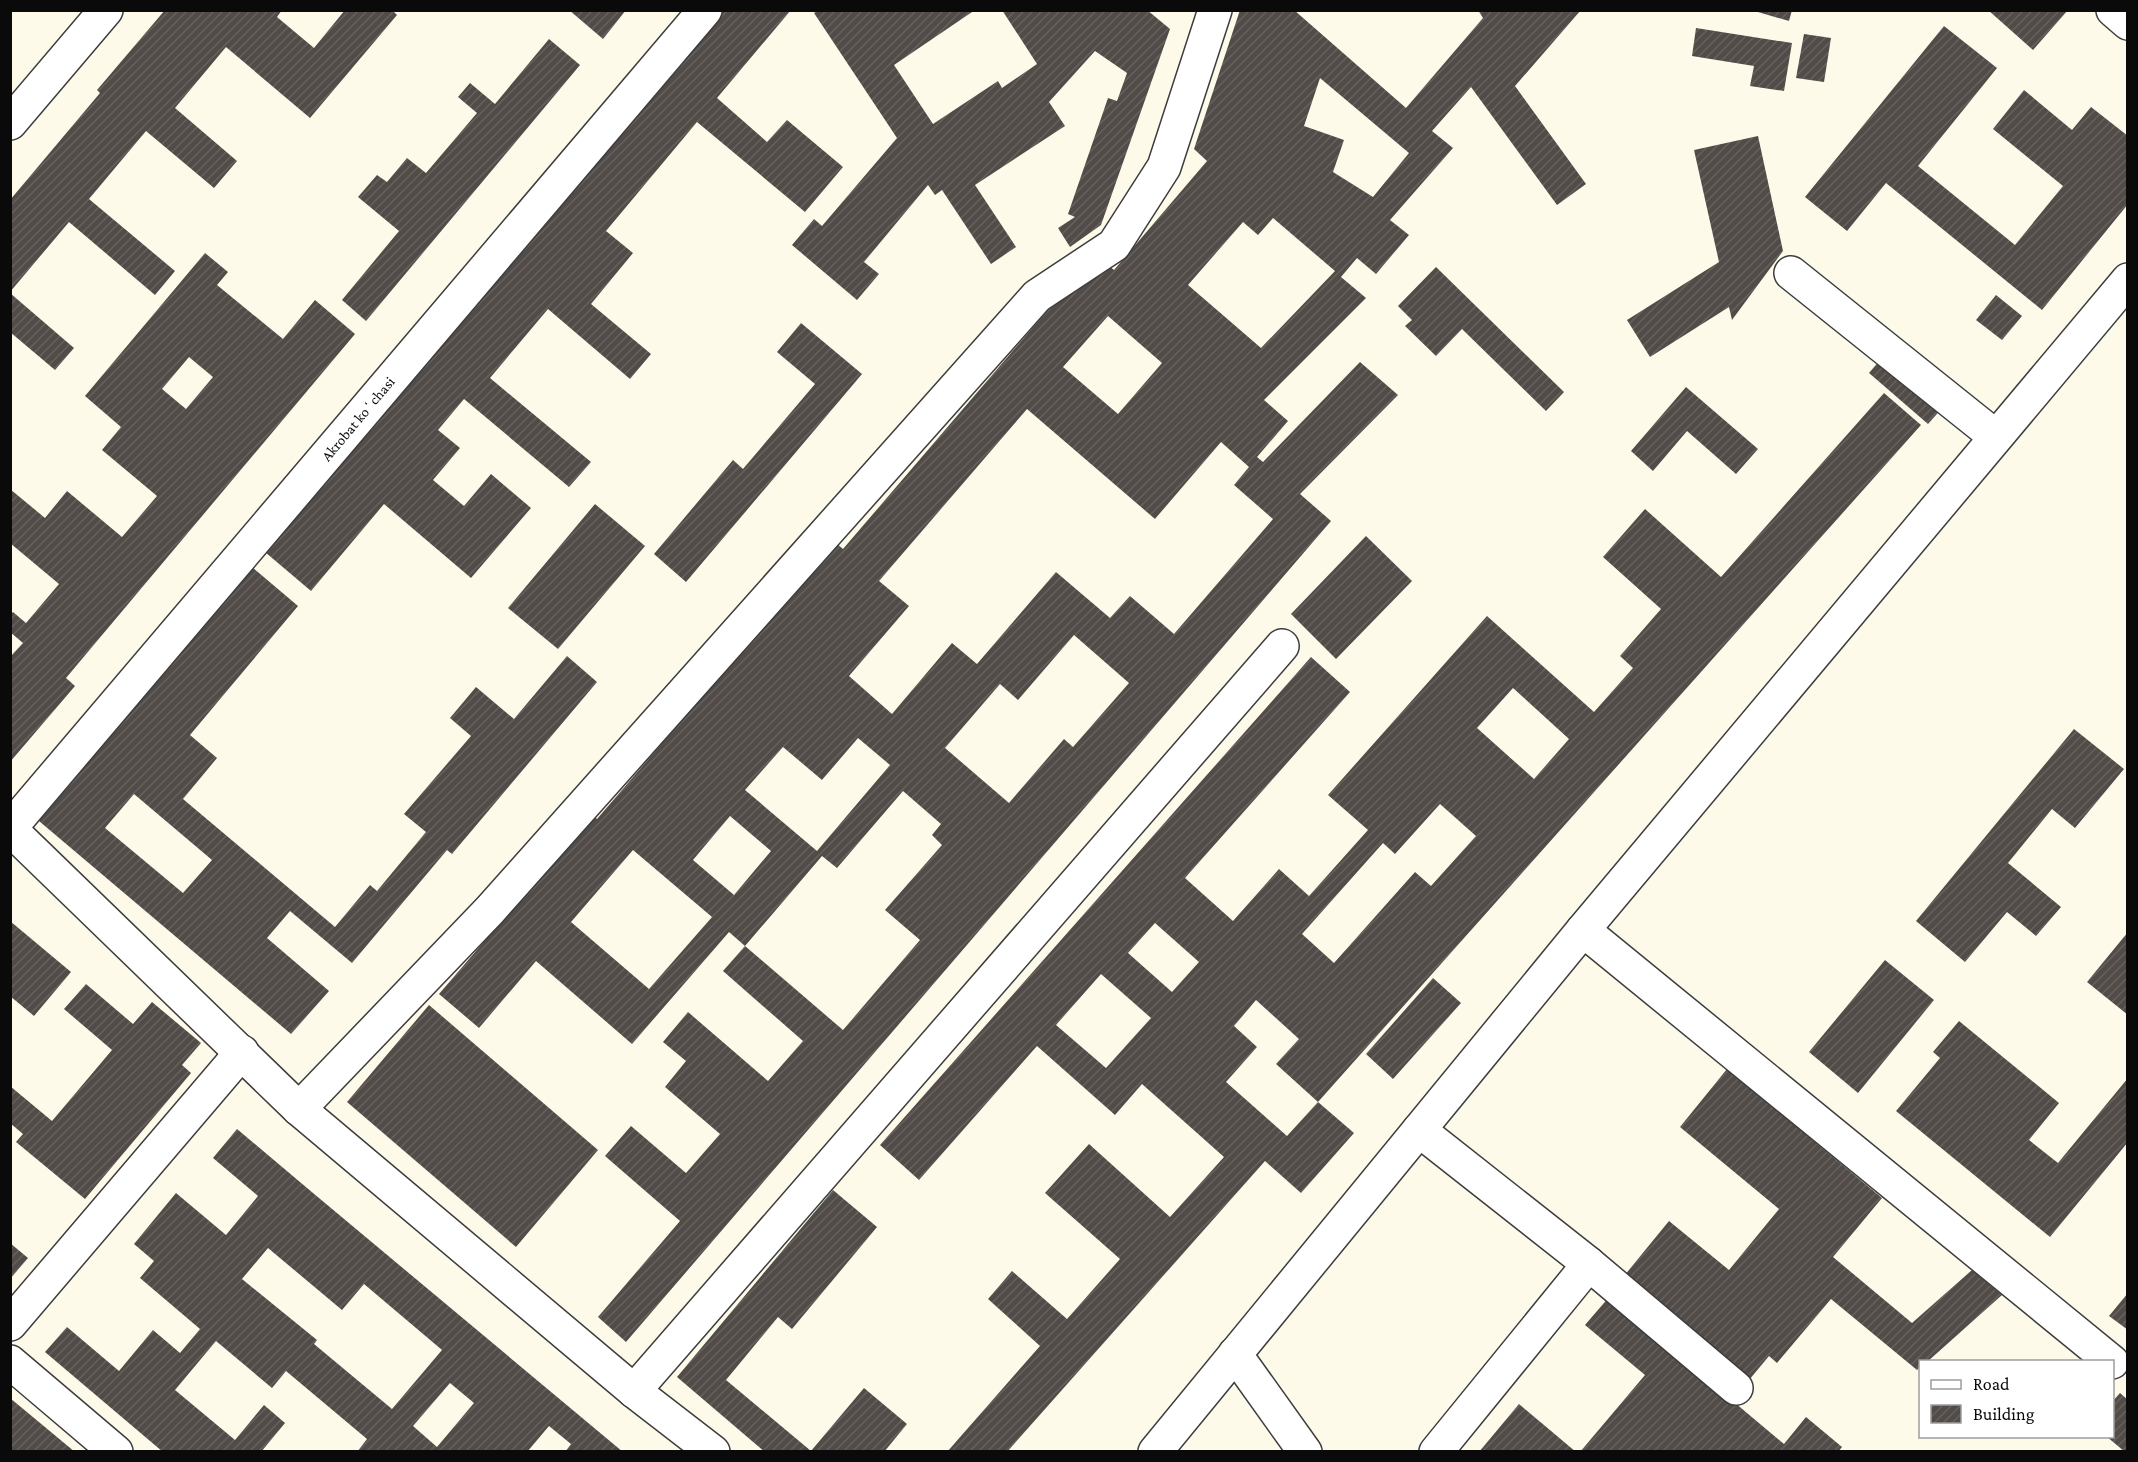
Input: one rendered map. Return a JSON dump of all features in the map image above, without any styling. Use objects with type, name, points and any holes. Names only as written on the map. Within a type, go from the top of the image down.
[{"type":"street","points":[[10,123],[106,10]]},
{"type":"street","name":"Akrobat koʻchasi","points":[[10,829],[705,10]]},
{"type":"street","points":[[299,1109],[490,910],[1037,296],[1114,245],[1164,167],[1215,10]]},
{"type":"street","points":[[2114,10],[2127,22]]},
{"type":"street","points":[[1791,273],[1996,437]]},
{"type":"street","points":[[1155,1452],[1583,930],[2127,280]]},
{"type":"street","points":[[634,1391],[1282,646]]},
{"type":"street","points":[[10,829],[299,1109],[634,1391],[713,1452]]},
{"type":"street","points":[[1583,930],[2110,1360]]},
{"type":"street","points":[[10,1324],[242,1052]]},
{"type":"street","points":[[1419,1130],[1589,1264],[1736,1388]]},
{"type":"street","points":[[1436,1452],[1589,1264]]},
{"type":"street","points":[[1235,1354],[1305,1452]]},
{"type":"street","points":[[10,1362],[116,1452]]},
{"type":"street","points":[[2114,1364],[2127,1374]]},
{"type":"building","points":[[165,10],[282,10],[277,17],[314,48],[345,10],[392,10],[397,15],[310,118],[226,47],[175,108],[237,161],[214,188],[146,131],[89,199],[175,271],[155,295],[69,222],[10,292],[10,200],[100,93],[97,90]]},
{"type":"building","points":[[569,10],[626,10],[603,39]]},
{"type":"building","points":[[722,10],[791,10],[717,98],[767,142],[787,120],[843,167],[805,212],[697,122],[606,231],[633,253],[591,304],[651,354],[630,379],[548,309],[490,378],[591,462],[569,487],[464,399],[438,430],[460,448],[433,480],[464,506],[491,474],[531,508],[471,578],[384,504],[311,591],[265,552]]},
{"type":"building","points":[[818,10],[975,10],[894,65],[933,124],[998,81],[1002,88],[1037,64],[1002,10],[1147,10],[1170,29],[1101,225],[1070,247],[1058,228],[1075,217],[1068,214],[1108,98],[1117,101],[1127,73],[1095,51],[1049,102],[1065,126],[975,185],[1016,247],[991,264],[942,190],[935,195],[928,185],[864,262],[879,274],[857,300],[792,245],[814,219],[822,226],[897,138],[814,13]]},
{"type":"building","points":[[1240,10],[1294,10],[1406,108],[1483,18],[1478,10],[1581,10],[1515,86],[1586,184],[1557,205],[1471,87],[1432,131],[1453,148],[1390,220],[1409,235],[1376,274],[1357,258],[1341,277],[1366,298],[1264,400],[1288,421],[1257,457],[1263,462],[1360,362],[1398,395],[1300,494],[1331,521],[626,1342],[598,1317],[680,1221],[605,1156],[631,1126],[686,1173],[720,1134],[665,1087],[686,1061],[663,1042],[688,1012],[768,1081],[803,1041],[723,971],[745,946],[729,932],[632,1044],[536,961],[479,1028],[439,994],[593,815],[597,819],[835,542],[843,549],[1095,255],[1114,270],[1207,161],[1194,149]],"holes":[[[1320,78],[1409,153],[1373,197],[1333,172],[1344,140],[1304,126]],[[1273,218],[1335,271],[1261,348],[1188,285],[1243,222],[1258,235]],[[1108,316],[1162,363],[1118,414],[1063,367]],[[1027,409],[1155,519],[1221,442],[1249,467],[1234,485],[1273,519],[1174,634],[1130,596],[1110,618],[1056,572],[977,664],[952,643],[892,714],[849,676],[909,606],[879,581]],[[1074,635],[1129,683],[1073,747],[1064,739],[1009,803],[945,748],[1000,684],[1018,700]],[[858,738],[890,765],[817,851],[745,790],[783,747],[822,780]],[[903,791],[941,824],[932,835],[942,845],[885,910],[920,940],[843,1030],[745,946],[822,856],[837,868]],[[730,816],[771,851],[734,895],[693,860]],[[633,850],[712,917],[649,989],[571,922]]]},
{"type":"building","points":[[1751,10],[1792,10],[1789,21]]},
{"type":"building","points":[[1988,10],[2068,10],[2033,50]]},
{"type":"building","points":[[1944,26],[1997,68],[1918,166],[2015,245],[2063,186],[1993,129],[2024,90],[2072,130],[2091,107],[2128,136],[2128,204],[2042,310],[1886,183],[1847,231],[1805,197]]},
{"type":"building","points":[[1696,28],[1792,43],[1784,91],[1750,86],[1754,66],[1692,56]]},
{"type":"building","points":[[1804,34],[1831,38],[1824,82],[1796,78]]},
{"type":"building","points":[[549,39],[580,65],[366,321],[342,300],[399,231],[358,197],[377,175],[387,182],[407,158],[426,173],[477,113],[458,97],[470,83],[495,104]]},
{"type":"building","points":[[1758,136],[1783,251],[1732,320],[1729,307],[1650,357],[1627,320],[1719,262],[1694,150]]},
{"type":"building","points":[[205,253],[228,272],[217,285],[283,339],[315,300],[355,334],[66,678],[75,686],[10,762],[10,657],[23,643],[10,632],[10,615],[13,612],[26,623],[59,584],[10,543],[10,489],[45,518],[67,491],[122,537],[157,496],[102,450],[121,427],[85,396]],"holes":[[[189,357],[213,377],[186,409],[162,389]]]},
{"type":"building","points":[[1436,267],[1564,392],[1546,411],[1462,329],[1436,356],[1405,326],[1412,320],[1398,306]]},
{"type":"building","points":[[10,293],[74,348],[55,370],[10,332]]},
{"type":"building","points":[[1996,295],[2022,316],[2002,340],[1976,320]]},
{"type":"building","points":[[801,323],[862,374],[686,582],[654,554],[733,460],[743,469],[815,384],[777,352]]},
{"type":"building","points":[[1885,354],[1944,406],[1928,424],[1869,373]]},
{"type":"building","points":[[1686,387],[1758,449],[1736,474],[1687,431],[1653,471],[1631,451]]},
{"type":"building","points":[[1884,393],[1921,425],[1318,1102],[1354,1133],[1301,1193],[1265,1161],[1007,1452],[947,1452],[1040,1346],[988,1299],[1012,1271],[1067,1319],[1120,1259],[1045,1193],[1089,1144],[1170,1217],[1224,1157],[1142,1084],[1115,1115],[1037,1046],[919,1180],[880,1145],[1311,657],[1350,692],[1185,878],[1233,921],[1279,869],[1309,896],[1368,830],[1328,795],[1487,616],[1594,712],[1633,668],[1620,656],[1661,609],[1603,557],[1645,509],[1721,577]],"holes":[[[1513,688],[1569,739],[1534,779],[1477,728]],[[1440,804],[1476,836],[1431,886],[1415,872],[1334,963],[1302,934],[1383,843],[1395,854]],[[1155,923],[1199,962],[1172,992],[1128,953]],[[1101,974],[1151,1018],[1106,1068],[1056,1025]],[[1256,1000],[1299,1039],[1276,1064],[1318,1102],[1287,1136],[1226,1082],[1257,1047],[1234,1026]]]},
{"type":"building","points":[[595,504],[645,546],[558,649],[508,608]]},
{"type":"building","points":[[1366,536],[1412,581],[1336,659],[1291,614]]},
{"type":"building","points":[[252,567],[298,606],[190,735],[217,758],[183,799],[335,927],[370,885],[377,891],[426,832],[404,814],[471,736],[450,718],[476,687],[514,719],[567,656],[597,682],[452,854],[447,850],[352,963],[290,911],[267,938],[329,991],[291,1034],[39,821]],"holes":[[[134,794],[212,860],[183,893],[105,828]]]},
{"type":"building","points":[[2074,729],[2124,769],[2075,828],[2052,809],[2008,863],[2061,907],[2036,936],[2007,912],[1965,962],[1916,921]]},
{"type":"building","points":[[10,921],[71,972],[34,1016],[10,996]]},
{"type":"building","points":[[2128,932],[2128,1015],[2087,982]]},
{"type":"building","points":[[1885,960],[1934,1000],[1858,1093],[1809,1052]]},
{"type":"building","points":[[1433,978],[1461,1003],[1393,1079],[1366,1054]]},
{"type":"building","points":[[86,984],[133,1024],[152,1002],[201,1043],[182,1065],[191,1073],[85,1199],[16,1142],[23,1134],[10,1123],[10,1086],[52,1121],[112,1050],[64,1009]]},
{"type":"building","points":[[429,1005],[598,1150],[516,1247],[347,1102]]},
{"type":"building","points":[[1959,1021],[2059,1103],[2029,1140],[2058,1163],[2128,1078],[2128,1142],[2050,1237],[1896,1111],[1940,1058],[1933,1052]]},
{"type":"building","points":[[1727,1069],[1882,1198],[1833,1257],[1912,1323],[1972,1270],[2002,1295],[1929,1360],[1919,1360],[1917,1370],[1831,1299],[1777,1363],[1769,1356],[1749,1380],[1624,1276],[1669,1221],[1729,1270],[1779,1209],[1680,1127]]},
{"type":"building","points":[[237,1129],[623,1452],[565,1452],[571,1444],[549,1426],[527,1452],[357,1452],[367,1439],[286,1371],[272,1388],[216,1341],[175,1390],[235,1440],[264,1405],[285,1423],[261,1452],[163,1452],[45,1352],[67,1327],[119,1371],[153,1330],[180,1353],[200,1329],[140,1278],[154,1261],[134,1244],[176,1193],[226,1235],[258,1196],[213,1158]],"holes":[[[268,1248],[342,1310],[364,1284],[442,1350],[392,1409],[314,1344],[317,1340],[242,1279]],[[450,1383],[474,1403],[437,1447],[413,1426]]]},
{"type":"building","points":[[833,1190],[877,1227],[792,1329],[778,1317],[726,1380],[811,1451],[864,1388],[907,1424],[884,1452],[765,1452],[677,1377]]},
{"type":"building","points":[[10,1243],[28,1258],[10,1279]]},
{"type":"building","points":[[2128,1293],[2128,1330],[2109,1316]]},
{"type":"building","points":[[1609,1297],[1784,1444],[1806,1417],[1842,1447],[1838,1452],[1580,1452],[1645,1375],[1585,1325]]},
{"type":"building","points":[[2120,1393],[2128,1400],[2128,1452],[2108,1438],[2114,1438],[2114,1400]]},
{"type":"building","points":[[10,1398],[75,1452],[10,1452]]},
{"type":"building","points":[[1519,1404],[1576,1452],[1479,1452]]}]
